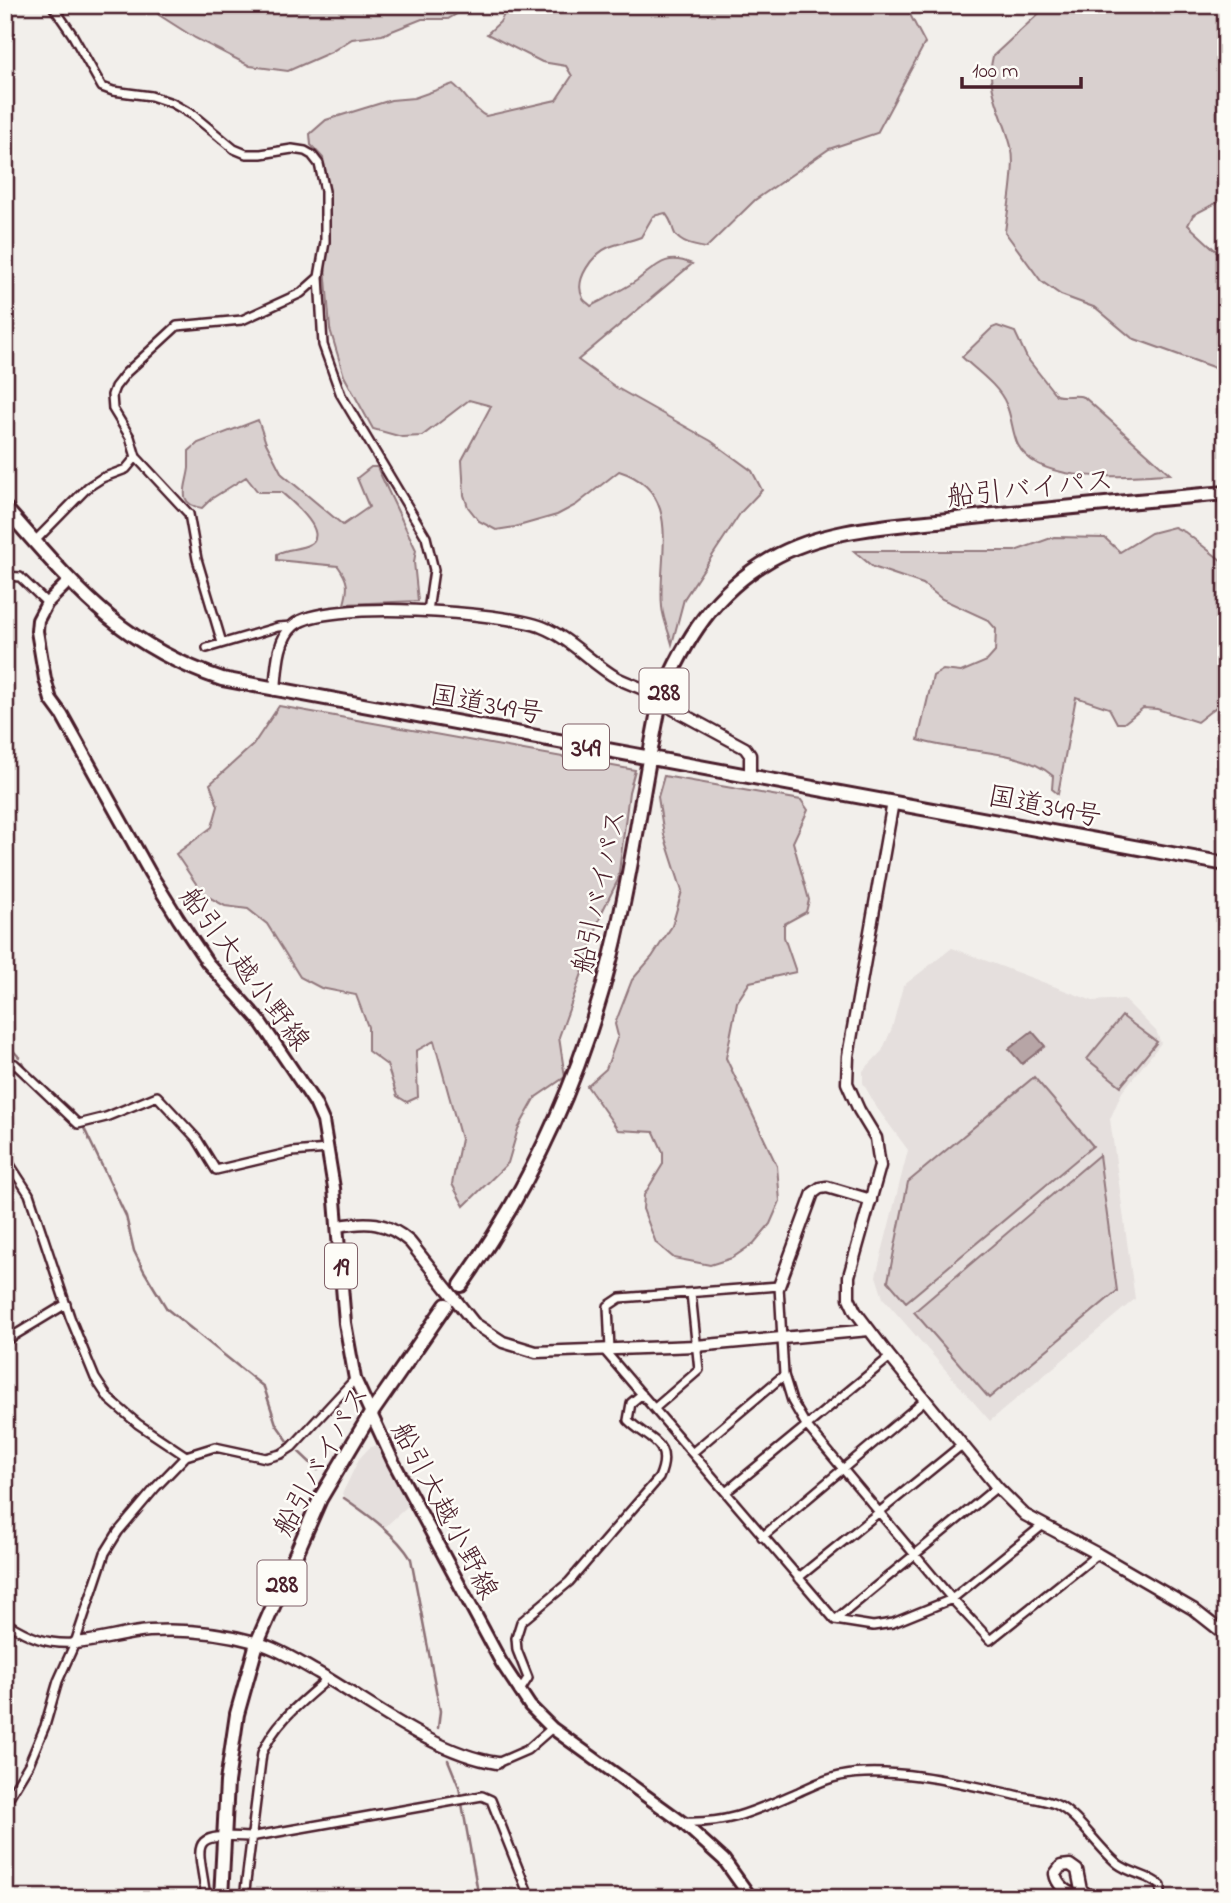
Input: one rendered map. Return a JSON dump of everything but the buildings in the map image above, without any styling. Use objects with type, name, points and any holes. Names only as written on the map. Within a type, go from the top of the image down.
[{"type":"highway","name":"船引バイパス","points":[[461,1285],[507,1214],[570,1090],[595,1017],[612,954],[662,697],[677,658],[701,622],[724,595],[771,559],[826,536],[856,530],[1014,512],[1226,493]]},
{"type":"highway","name":"国道349号","points":[[5,508],[69,581],[108,618],[156,652],[222,679],[1226,864]]},
{"type":"highway","name":"船引バイパス","points":[[221,1898],[222,1835],[237,1714],[257,1643],[320,1499],[370,1415],[446,1306]]},
{"type":"main road","name":"船引大越小野線","points":[[69,581],[47,603],[38,620],[37,631],[51,700],[179,920],[207,962],[259,1020],[315,1103],[323,1121],[328,1149],[338,1226],[348,1351],[355,1379],[393,1461],[519,1692],[552,1728],[682,1822],[724,1860],[751,1898]]},
{"type":"street","points":[[52,5],[102,87],[172,103],[193,115],[234,149],[246,154],[292,149],[312,155],[318,164],[325,191],[325,242],[319,277],[323,345],[341,395],[426,537],[434,570],[428,611]]},
{"type":"street","points":[[222,643],[197,559],[189,514],[136,457],[130,437],[113,409],[112,395],[122,379],[156,343],[177,326],[242,320],[301,293],[319,277]]},
{"type":"street","points":[[34,541],[88,487],[102,478],[126,469],[136,457]]},
{"type":"street","points":[[5,576],[20,577],[47,603]]},
{"type":"street","points":[[207,648],[278,627],[292,626],[307,618],[345,612],[378,609],[508,618],[553,632],[618,678],[662,697]]},
{"type":"street","points":[[275,690],[282,645],[292,626]]},
{"type":"street","points":[[673,709],[746,748],[750,755],[750,776]]},
{"type":"street","points":[[893,802],[848,1056],[847,1083],[876,1138],[880,1153],[880,1166],[851,1266],[849,1297],[855,1311],[890,1357],[997,1488],[1025,1515],[1193,1609],[1226,1635]]},
{"type":"street","points":[[5,1072],[15,1064],[78,1124],[106,1117],[157,1096],[197,1139],[216,1170],[292,1152],[328,1149]]},
{"type":"street","points":[[5,1157],[29,1194],[66,1304],[95,1378],[109,1399],[138,1424],[186,1456]]},
{"type":"street","points":[[871,1200],[827,1187],[813,1193],[779,1286],[785,1375],[792,1401],[807,1425],[952,1600],[990,1640],[1098,1554]]},
{"type":"street","points":[[338,1226],[375,1223],[401,1235],[410,1242],[474,1323],[503,1342],[536,1352],[696,1346],[869,1330]]},
{"type":"street","points":[[779,1286],[620,1298],[608,1306],[607,1350],[762,1537],[835,1620],[873,1626],[893,1623],[952,1600],[1044,1525]]},
{"type":"street","points":[[655,1408],[699,1370],[691,1293]]},
{"type":"street","points":[[5,1341],[66,1304]]},
{"type":"street","points":[[726,1492],[890,1357]]},
{"type":"street","points":[[692,1453],[785,1375]]},
{"type":"street","points":[[5,1804],[29,1764],[45,1726],[58,1681],[75,1643],[105,1553],[125,1523],[186,1456],[215,1447],[266,1458],[281,1454],[300,1439],[355,1379]]},
{"type":"street","points":[[519,1692],[528,1678],[517,1650],[516,1638],[521,1622],[569,1582],[659,1478],[664,1466],[661,1447],[654,1438],[628,1420],[631,1403],[642,1394]]},
{"type":"street","points":[[762,1537],[926,1399]]},
{"type":"street","points":[[797,1578],[962,1444]]},
{"type":"street","points":[[835,1620],[997,1488]]},
{"type":"street","points":[[5,1622],[29,1637],[59,1644],[180,1630],[220,1634],[257,1643],[326,1677],[441,1745],[483,1761],[497,1763],[527,1750],[552,1728]]},
{"type":"street","points":[[244,1898],[262,1753],[281,1720],[322,1684],[326,1677]]},
{"type":"street","points":[[682,1822],[712,1823],[736,1818],[843,1775],[906,1775],[986,1788],[1057,1805],[1117,1863],[1132,1873],[1156,1881],[1161,1886],[1160,1898]]},
{"type":"street","points":[[206,1898],[199,1854],[206,1840],[212,1836],[250,1837],[487,1796],[491,1800],[530,1898]]},
{"type":"street","points":[[1081,1898],[1071,1894],[1058,1883],[1055,1874],[1061,1866],[1070,1865],[1077,1870],[1081,1890],[1093,1898]]},
{"type":"shaded area","points":[[151,5],[472,5],[448,19],[422,19],[382,35],[352,39],[331,52],[288,71],[250,66],[195,38],[159,15]]},
{"type":"shaded area","points":[[509,5],[905,5],[925,43],[877,133],[829,149],[755,200],[706,248],[681,240],[675,234],[665,213],[653,216],[641,237],[603,250],[586,268],[581,291],[591,306],[668,260],[692,264],[578,360],[617,388],[711,441],[752,471],[762,490],[741,512],[684,599],[672,644],[662,607],[664,548],[660,510],[653,494],[640,481],[619,471],[576,505],[557,515],[496,530],[479,521],[468,507],[464,495],[462,460],[491,406],[469,400],[422,436],[402,437],[373,429],[344,376],[330,329],[325,266],[330,193],[323,158],[311,145],[310,134],[326,120],[391,100],[414,98],[453,84],[486,116],[556,100],[572,76],[566,66],[542,62],[487,34],[500,22]]},
{"type":"shaded area","points":[[1048,5],[1226,5],[1226,198],[1193,215],[1188,225],[1226,260],[1226,375],[1218,369],[1132,338],[1096,308],[1061,295],[1041,281],[1005,232],[1013,158],[993,92],[993,56]]},
{"type":"shaded area","points":[[997,326],[1015,332],[1027,358],[1056,395],[1084,397],[1170,474],[1087,476],[1045,467],[1029,458],[1018,445],[1003,397],[962,357]]},
{"type":"shaded area","points":[[258,420],[282,474],[343,525],[369,507],[357,478],[371,467],[377,467],[416,550],[414,562],[418,601],[344,604],[347,584],[338,566],[277,560],[277,554],[281,552],[310,544],[315,539],[315,532],[306,516],[281,492],[258,492],[246,477],[211,499],[202,508],[188,503],[185,493],[189,451],[198,443]]},
{"type":"shaded area","points":[[1174,527],[1185,532],[1226,564],[1226,705],[1216,707],[1197,722],[1157,709],[1143,708],[1124,723],[1117,723],[1109,708],[1076,697],[1058,794],[1052,789],[1053,776],[1024,760],[918,740],[933,676],[943,670],[961,672],[987,661],[995,652],[996,629],[988,620],[942,599],[923,584],[873,567],[854,551],[1015,551],[1054,537],[1105,538],[1120,552],[1151,533]]},
{"type":"shaded area","points":[[279,706],[635,770],[629,792],[618,880],[601,914],[559,1037],[565,1077],[536,1097],[518,1129],[508,1163],[464,1206],[452,1184],[461,1139],[434,1041],[416,1051],[418,1097],[407,1102],[397,1096],[387,1065],[368,1051],[368,1027],[356,995],[321,988],[300,977],[267,924],[248,909],[225,906],[203,894],[176,854],[212,827],[218,806],[210,784],[253,745]]},
{"type":"shaded area","points":[[664,776],[801,800],[808,810],[793,842],[809,900],[806,912],[784,924],[784,937],[796,972],[750,982],[737,1002],[726,1058],[777,1166],[780,1201],[770,1224],[754,1243],[732,1258],[710,1265],[674,1258],[656,1243],[643,1209],[644,1195],[663,1164],[663,1152],[654,1132],[618,1130],[587,1086],[606,1069],[618,1036],[615,1024],[632,980],[652,957],[672,926],[682,891],[664,835],[658,797]]},
{"type":"shaded area","points":[[952,948],[1093,1001],[1124,999],[1156,1031],[1161,1043],[1122,1092],[1110,1119],[1135,1299],[990,1421],[883,1298],[876,1276],[908,1150],[877,1108],[863,1083],[863,1071],[882,1051],[892,1028],[903,986]]},
{"type":"shaded area","points":[[1122,1016],[1157,1042],[1121,1086],[1087,1059]]},
{"type":"shaded area","points":[[1032,1031],[1045,1046],[1022,1064],[1009,1049]]},
{"type":"shaded area","points":[[1034,1077],[1093,1146],[906,1302],[888,1281],[908,1182]]},
{"type":"shaded area","points":[[1099,1155],[1117,1291],[989,1398],[914,1312]]},
{"type":"shaded area","points":[[379,1444],[411,1503],[384,1528],[342,1494],[359,1459],[369,1448]]},
{"type":"waterway","points":[[5,1042],[19,1057]]},
{"type":"waterway","points":[[22,1062],[26,1070],[79,1120]]},
{"type":"waterway","points":[[82,1124],[126,1216],[134,1251],[167,1309],[264,1387],[276,1424],[288,1441]]},
{"type":"waterway","points":[[299,1452],[318,1470]]},
{"type":"waterway","points":[[344,1498],[389,1533],[411,1559],[440,1711],[438,1728]]},
{"type":"waterway","points":[[448,1760],[459,1787],[479,1898]]}]
